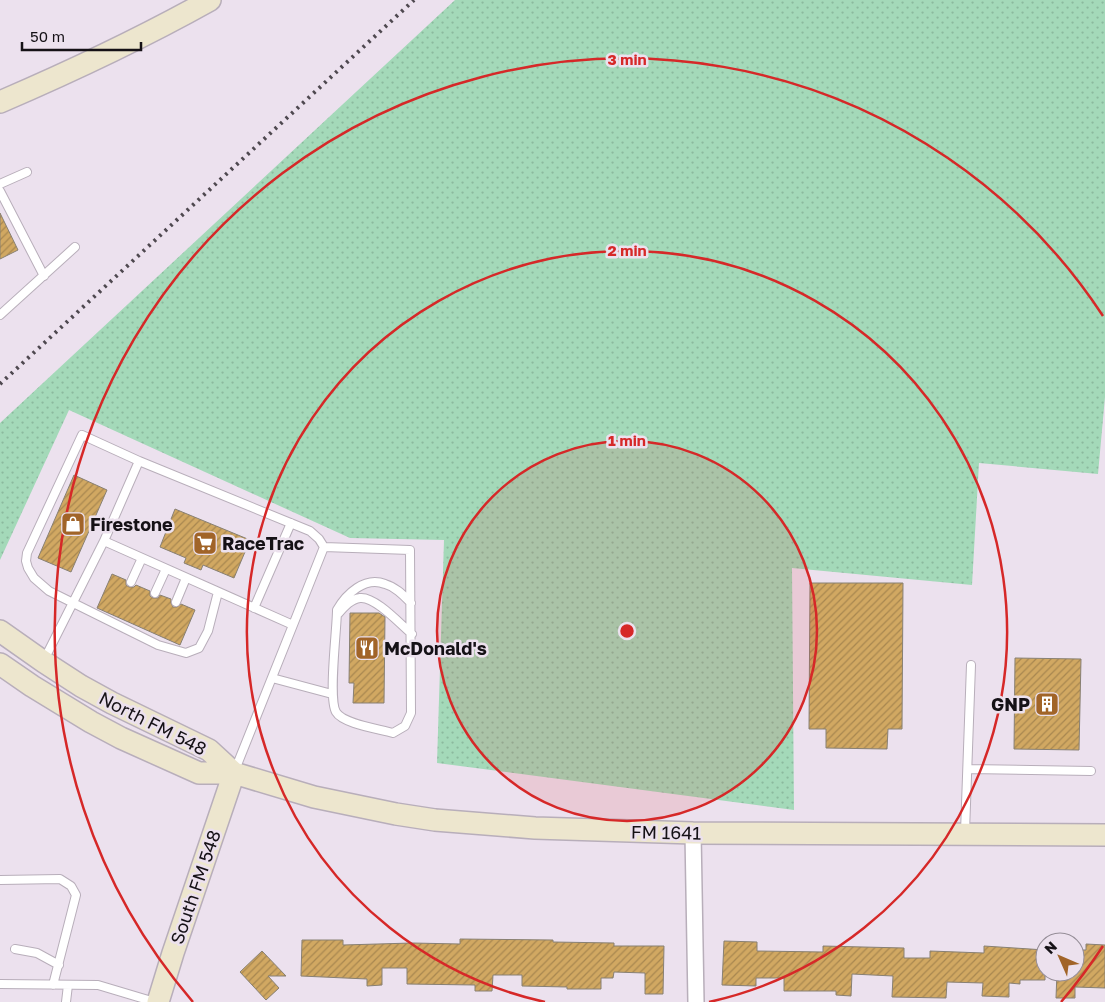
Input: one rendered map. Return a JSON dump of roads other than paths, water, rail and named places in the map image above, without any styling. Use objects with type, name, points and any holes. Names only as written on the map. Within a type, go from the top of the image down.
[{"type":"main road","points":[[0,102],[156,30],[210,0]]},
{"type":"main road","name":"North FM 548","points":[[0,632],[44,662],[112,703],[210,750],[234,773]]},
{"type":"main road","name":"North FM 548","points":[[0,664],[60,704],[121,738],[198,773],[234,773]]},
{"type":"main road","name":"FM 1641","points":[[234,773],[314,797],[396,814],[435,820],[535,828],[693,833],[1105,834]]},
{"type":"main road","name":"South FM 548","points":[[156,1002],[234,773]]},
{"type":"street","points":[[693,833],[696,1002]]},
{"type":"lane","points":[[0,184],[27,172]]},
{"type":"lane","points":[[0,191],[44,276]]},
{"type":"lane","points":[[0,315],[74,247]]},
{"type":"lane","points":[[218,592],[208,631],[199,648],[186,653],[73,603],[49,590],[34,578],[26,560],[27,553],[82,435],[139,461],[310,531],[319,539],[324,547]]},
{"type":"lane","points":[[44,662],[104,541],[139,461]]},
{"type":"lane","points":[[254,608],[291,523]]},
{"type":"lane","points":[[104,541],[293,625]]},
{"type":"lane","points":[[324,547],[410,550],[412,602],[411,713],[405,726],[393,733],[346,720],[336,712],[332,694],[337,610],[343,599],[353,590],[364,584],[375,582],[385,583],[412,602]]},
{"type":"lane","points":[[234,773],[324,547]]},
{"type":"lane","points":[[131,582],[142,558]]},
{"type":"lane","points":[[155,593],[166,569]]},
{"type":"lane","points":[[176,602],[186,578]]},
{"type":"lane","points":[[337,615],[348,604],[359,598],[367,598],[412,634]]},
{"type":"lane","points":[[965,834],[971,665]]},
{"type":"lane","points":[[272,678],[332,694]]},
{"type":"lane","points":[[968,769],[1091,771]]},
{"type":"lane","points":[[0,880],[60,879],[71,886],[76,895],[53,985]]},
{"type":"lane","points":[[15,949],[36,953],[59,965]]},
{"type":"lane","points":[[0,984],[98,985],[156,1002]]},
{"type":"lane","points":[[66,1002],[68,985]]},
{"type":"railway","points":[[0,384],[414,0]]},
{"type":"place","name":"Firestone","points":[[73,524]]},
{"type":"place","name":"RaceTrac","points":[[205,543]]},
{"type":"place","name":"McDonald's","points":[[367,648]]},
{"type":"place","name":"GNP","points":[[1047,704]]}]
